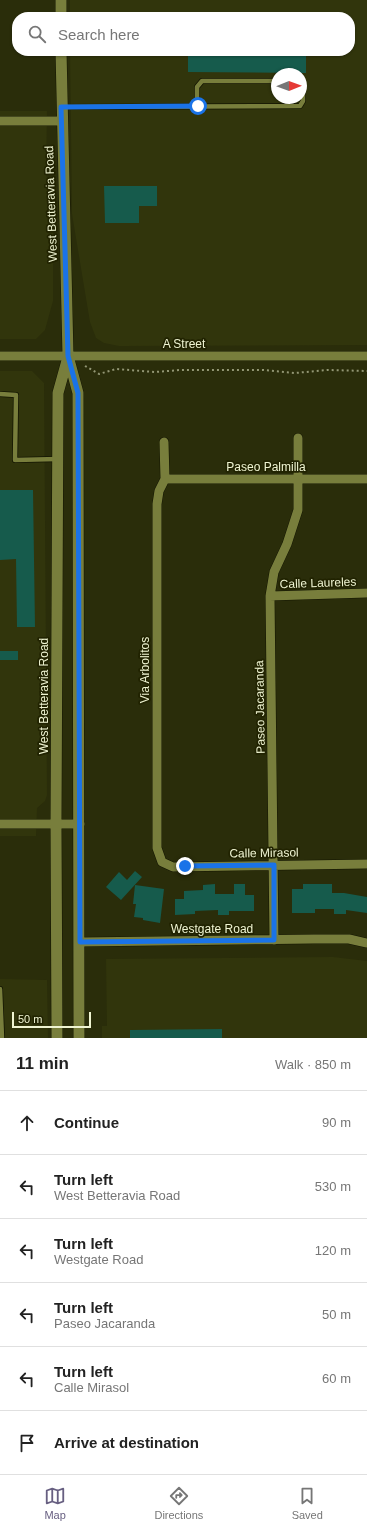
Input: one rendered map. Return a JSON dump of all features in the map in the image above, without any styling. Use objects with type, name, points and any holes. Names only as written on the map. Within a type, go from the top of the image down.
[{"type":"street","points":[[61,0],[61,12]]},
{"type":"street","name":"West Betteravia Road","points":[[61,56],[61,121],[68,356],[78,393],[80,824],[79,1038]]},
{"type":"street","points":[[0,121],[61,121]]},
{"type":"street","name":"A Street","points":[[0,356],[367,356]]},
{"type":"street","name":"West Betteravia Road","points":[[57,1038],[56,824],[58,393],[68,356]]},
{"type":"street","name":"Paseo Jacaranda","points":[[274,940],[270,596],[274,572],[287,544],[298,510],[298,438]]},
{"type":"street","points":[[164,442],[165,478]]},
{"type":"street","name":"Paseo Palmilla","points":[[165,478],[367,479]]},
{"type":"street","name":"Via Arbolitos","points":[[162,862],[157,848],[157,504],[159,491],[165,478]]},
{"type":"street","name":"Calle Laureles","points":[[270,596],[367,593]]},
{"type":"street","points":[[0,824],[80,824]]},
{"type":"street","name":"Calle Mirasol","points":[[162,862],[173,867],[367,864]]},
{"type":"street","name":"Westgate Road","points":[[80,942],[349,939],[367,943]]},
{"type":"lane","points":[[198,106],[198,87],[202,81],[271,81]]},
{"type":"lane","points":[[61,107],[300,106],[301,104]]},
{"type":"lane","points":[[0,394],[16,395],[16,460],[58,459]]},
{"type":"lane","points":[[0,990],[2,1038]]},
{"type":"path","points":[[68,356],[99,374],[116,369],[155,372],[180,370],[262,370],[295,373],[328,370],[367,371]]},
{"type":"shaded area","points":[[70,0],[367,0],[367,345],[119,346],[104,343],[96,338],[90,322],[72,214],[70,56],[355,56],[355,12],[70,12]]},
{"type":"shaded area","points":[[0,111],[47,111],[46,174],[53,205],[53,301],[45,330],[36,339],[0,339]]},
{"type":"shaded area","points":[[0,371],[32,371],[44,383],[47,795],[45,801],[37,808],[36,836],[0,836]]},
{"type":"shaded area","points":[[333,957],[367,961],[367,1038],[102,1038],[102,1026],[107,1026],[106,959]]},
{"type":"shaded area","points":[[0,979],[47,980],[48,1038],[0,1038]]},
{"type":"building","points":[[188,56],[306,56],[306,68],[271,68],[271,73],[188,72]]},
{"type":"building","points":[[104,186],[157,186],[157,206],[139,206],[139,223],[105,223]]},
{"type":"building","points":[[0,490],[33,490],[35,627],[17,627],[16,559],[0,560]]},
{"type":"building","points":[[0,651],[18,651],[18,660],[0,660]]},
{"type":"building","points":[[135,871],[142,877],[121,900],[106,887],[119,872],[127,880]]},
{"type":"building","points":[[215,884],[215,894],[234,894],[234,884],[245,884],[245,895],[254,895],[254,911],[229,911],[229,915],[218,915],[218,910],[195,911],[195,914],[175,915],[175,899],[184,899],[184,891],[203,890],[203,885]]},
{"type":"building","points":[[303,884],[332,884],[332,893],[344,893],[367,897],[367,913],[346,910],[346,914],[334,914],[334,909],[315,909],[315,913],[292,913],[292,889],[303,889]]},
{"type":"building","points":[[135,885],[164,889],[160,923],[134,917],[136,904],[133,904]]},
{"type":"building","points":[[222,1029],[222,1038],[130,1038],[130,1030]]},
{"type":"route","points":[[185,866],[274,865],[274,940],[80,942],[78,393],[68,356],[61,107],[198,106]]}]
